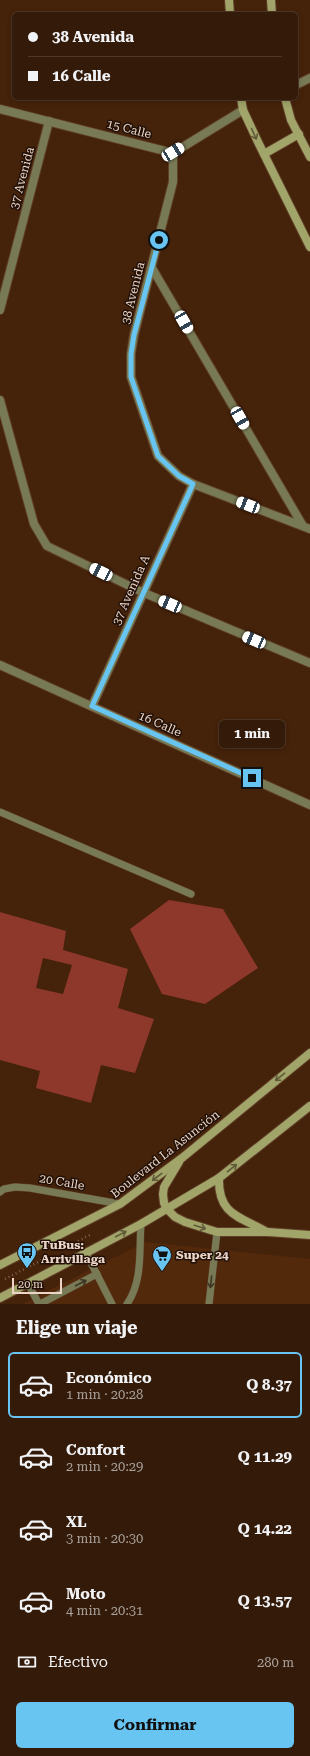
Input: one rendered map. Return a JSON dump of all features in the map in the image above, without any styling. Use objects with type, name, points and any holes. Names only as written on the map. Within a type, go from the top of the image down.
[{"type":"main road","points":[[230,0],[230,12]]},
{"type":"main road","points":[[271,0],[272,12]]},
{"type":"main road","points":[[241,100],[243,110],[310,247]]},
{"type":"main road","points":[[286,100],[291,120],[310,157]]},
{"type":"main road","points":[[264,154],[299,134]]},
{"type":"main road","name":"Boulevard La Asunción","points":[[0,1265],[120,1204],[182,1158],[310,1053]]},
{"type":"main road","points":[[0,1298],[141,1224],[219,1178],[310,1106]]},
{"type":"main road","points":[[182,1158],[163,1191],[163,1200],[166,1209],[175,1217],[185,1222],[216,1232],[268,1232],[310,1235]]},
{"type":"main road","points":[[219,1178],[220,1199],[226,1209],[268,1232]]},
{"type":"street","points":[[298,84],[310,78]]},
{"type":"street","name":"15 Calle","points":[[0,109],[173,152]]},
{"type":"street","points":[[173,152],[243,110]]},
{"type":"street","name":"37 Avenida","points":[[0,310],[49,121]]},
{"type":"street","name":"38 Avenida","points":[[173,152],[173,182],[134,335],[131,354],[131,377],[158,456],[179,476],[193,484]]},
{"type":"street","points":[[152,268],[307,528]]},
{"type":"street","points":[[0,400],[34,524],[39,535],[47,546],[142,592],[310,663]]},
{"type":"street","points":[[193,484],[307,528]]},
{"type":"street","name":"37 Avenida A","points":[[92,706],[142,592],[193,484]]},
{"type":"street","name":"16 Calle","points":[[0,665],[310,805]]},
{"type":"lane","points":[[0,812],[191,894]]},
{"type":"lane","name":"20 Calle","points":[[0,1192],[4,1189],[15,1187],[30,1188],[120,1204]]},
{"type":"lane","points":[[127,1304],[132,1297],[138,1280],[141,1224]]},
{"type":"lane","points":[[209,1304],[216,1232]]},
{"type":"lane","points":[[86,1253],[112,1304]]},
{"type":"lane","points":[[28,1284],[40,1304],[97,1274]]},
{"type":"path","points":[[77,1242],[90,1235]]},
{"type":"path","points":[[5,1279],[44,1259]]},
{"type":"shaded area","points":[[145,1242],[310,1259],[310,1304],[22,1304]]},
{"type":"building","points":[[169,900],[223,909],[258,968],[205,1004],[162,994],[130,929]]},
{"type":"building","points":[[0,912],[66,931],[63,950],[128,969],[118,1008],[154,1019],[135,1073],[101,1065],[91,1103],[36,1088],[40,1071],[0,1060]],"holes":[[[43,958],[72,965],[63,994],[36,988]]]},
{"type":"place","name":"TuBus: Arrivillaga","points":[[27,1269]]},
{"type":"place","name":"Super 24","points":[[162,1272]]},
{"type":"route","points":[[159,240],[134,335],[131,354],[131,377],[158,456],[179,476],[193,484],[142,592],[92,706],[252,778]]}]
